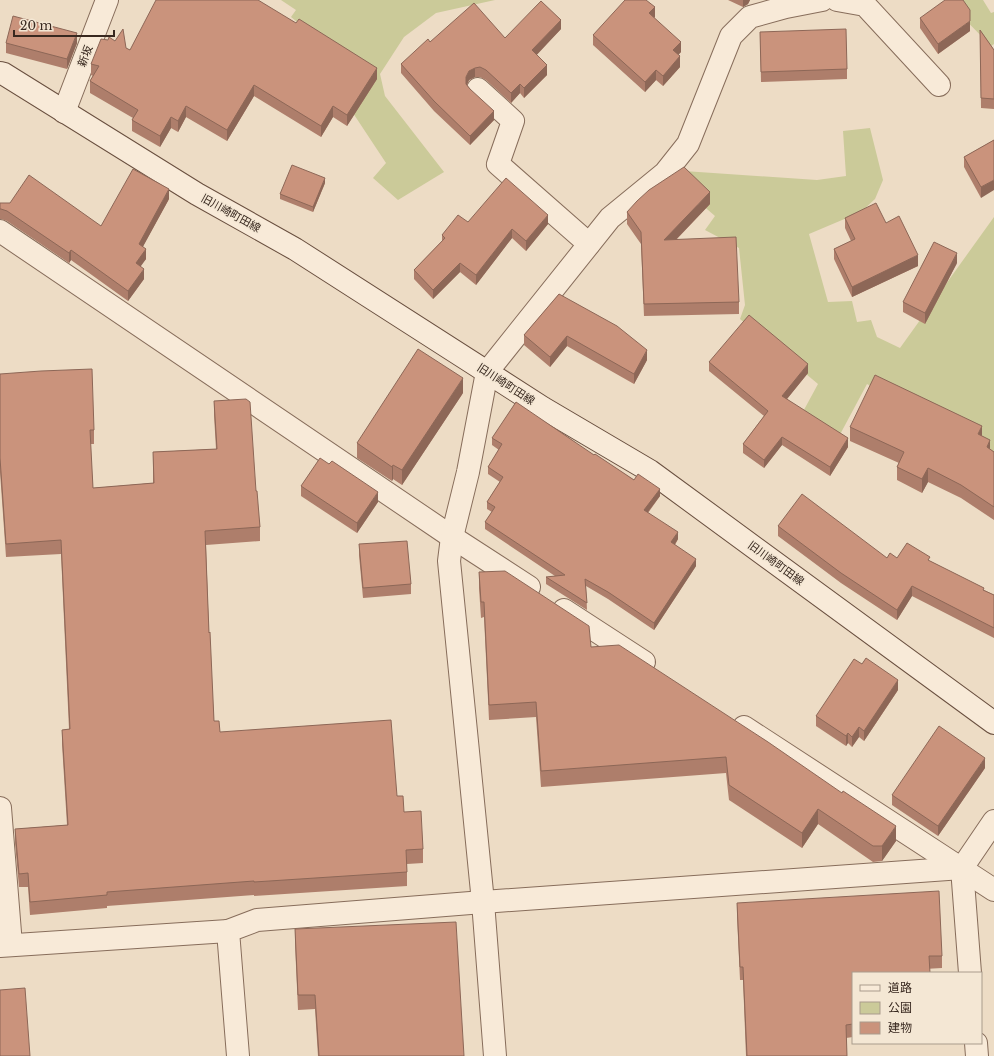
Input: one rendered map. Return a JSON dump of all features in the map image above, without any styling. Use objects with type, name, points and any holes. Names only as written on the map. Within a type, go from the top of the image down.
[{"type":"street","name":"新坂","points":[[64,112],[107,0]]},
{"type":"street","points":[[495,1056],[483,902],[449,561],[452,537],[468,472],[487,372],[610,218],[665,173],[688,144],[731,36],[750,17],[786,3],[822,0]]},
{"type":"street","points":[[837,0],[865,5],[939,85]]},
{"type":"street","name":"旧川崎町田線","points":[[1,76],[64,112],[197,194],[295,249],[543,408],[650,471],[994,723]]},
{"type":"street","points":[[478,89],[513,121],[498,164],[589,244]]},
{"type":"street","points":[[0,232],[452,537],[658,671]]},
{"type":"street","points":[[730,718],[994,890]]},
{"type":"street","points":[[0,808],[6,946],[228,931],[257,920],[483,902],[962,868]]},
{"type":"street","points":[[970,972],[962,868],[994,821]]},
{"type":"street","points":[[228,931],[238,1056]]},
{"type":"street","points":[[976,1044],[977,1056]]},
{"type":"green space","points":[[281,0],[495,0],[436,13],[404,37],[380,74],[385,96],[444,172],[398,200],[373,178],[386,163],[351,110],[360,73],[291,17],[296,10]]},
{"type":"green space","points":[[946,0],[983,0],[991,13],[994,12],[994,44],[991,46]]},
{"type":"green space","points":[[870,128],[883,180],[875,199],[861,212],[809,234],[828,302],[852,301],[857,322],[871,320],[877,337],[900,348],[994,217],[994,453],[867,384],[836,442],[799,419],[818,384],[740,319],[745,305],[739,248],[705,230],[715,216],[677,183],[684,171],[817,180],[846,176],[843,131]]},
{"type":"building","points":[[156,0],[258,0],[296,23],[299,19],[377,68],[347,115],[333,106],[321,126],[254,85],[227,130],[186,106],[178,121],[171,117],[160,136],[132,120],[138,110],[90,81],[99,66],[91,64],[101,39],[108,40],[109,37],[115,41],[123,29],[126,48],[130,50]]},
{"type":"building","points":[[625,0],[646,0],[655,7],[649,13],[681,42],[673,50],[680,56],[663,76],[656,70],[645,82],[593,35]]},
{"type":"building","points":[[945,0],[963,0],[970,10],[970,21],[938,44],[920,18]]},
{"type":"building","points":[[541,1],[561,20],[532,50],[547,65],[524,88],[520,84],[511,93],[486,70],[480,67],[469,71],[466,77],[466,84],[494,111],[470,136],[434,101],[401,64],[428,39],[430,42],[474,3],[505,38]]},
{"type":"building","points":[[13,16],[77,33],[67,59],[6,43]]},
{"type":"building","points":[[846,29],[847,69],[761,72],[760,32]]},
{"type":"building","points":[[980,30],[994,50],[994,99],[981,98]]},
{"type":"building","points":[[994,140],[994,180],[981,187],[964,157]]},
{"type":"building","points":[[292,165],[325,178],[313,207],[280,194]]},
{"type":"building","points":[[684,167],[710,192],[664,240],[736,237],[739,302],[644,304],[641,232],[627,212],[649,190]]},
{"type":"building","points":[[133,169],[169,189],[139,244],[146,249],[136,263],[144,269],[128,291],[71,250],[69,253],[7,211],[0,209],[0,203],[10,203],[29,175],[101,226]]},
{"type":"building","points":[[506,178],[548,215],[526,241],[512,229],[476,275],[460,263],[433,290],[414,270],[445,238],[442,235],[458,215],[468,222]]},
{"type":"building","points":[[876,203],[886,223],[899,216],[918,255],[852,287],[834,249],[855,239],[845,218]]},
{"type":"building","points":[[934,242],[957,253],[925,313],[903,302]]},
{"type":"building","points":[[559,294],[617,326],[647,350],[634,374],[567,336],[550,357],[524,335]]},
{"type":"building","points":[[749,315],[808,364],[782,396],[848,438],[830,467],[782,437],[764,460],[743,444],[768,411],[709,362]]},
{"type":"building","points":[[418,349],[463,378],[402,470],[393,465],[392,467],[357,443]]},
{"type":"building","points":[[92,369],[94,430],[90,430],[93,488],[154,483],[153,452],[217,449],[214,401],[246,399],[250,402],[260,527],[205,531],[214,721],[219,721],[220,732],[391,720],[397,796],[403,796],[404,812],[421,811],[423,849],[406,850],[407,872],[107,892],[107,895],[30,902],[28,873],[19,874],[15,829],[68,825],[62,730],[70,729],[61,540],[6,544],[0,458],[0,374]]},
{"type":"building","points":[[875,375],[982,426],[978,434],[990,440],[987,447],[994,452],[994,507],[961,485],[928,468],[922,479],[897,467],[904,452],[850,427]]},
{"type":"building","points":[[516,402],[594,455],[595,454],[634,480],[638,474],[660,489],[644,510],[678,532],[671,542],[696,559],[654,623],[608,592],[585,579],[587,603],[546,577],[565,575],[485,522],[495,507],[487,502],[503,477],[488,467],[502,444],[492,438]]},
{"type":"building","points":[[320,458],[329,464],[332,461],[378,492],[357,523],[301,486]]},
{"type":"building","points":[[802,494],[887,558],[890,553],[897,558],[907,543],[930,557],[928,560],[984,588],[983,590],[994,595],[994,628],[912,586],[897,610],[841,573],[778,526]]},
{"type":"building","points":[[407,541],[411,584],[363,588],[359,544]]},
{"type":"building","points":[[505,571],[589,626],[591,647],[619,645],[768,742],[842,793],[843,791],[896,826],[882,846],[873,846],[818,809],[802,833],[729,785],[726,757],[541,771],[536,702],[489,705],[484,602],[481,602],[479,572]]},
{"type":"building","points":[[866,658],[898,680],[864,731],[859,727],[852,737],[848,733],[846,736],[816,716],[854,659],[862,664]]},
{"type":"building","points":[[939,726],[985,758],[938,826],[892,795]]},
{"type":"building","points":[[939,891],[942,956],[929,956],[930,972],[852,972],[852,1024],[846,1025],[847,1056],[747,1056],[743,967],[740,967],[737,903]]},
{"type":"building","points":[[456,922],[464,1056],[319,1056],[315,995],[298,995],[295,929]]},
{"type":"building","points":[[25,988],[30,1056],[0,1056],[0,990]]}]
